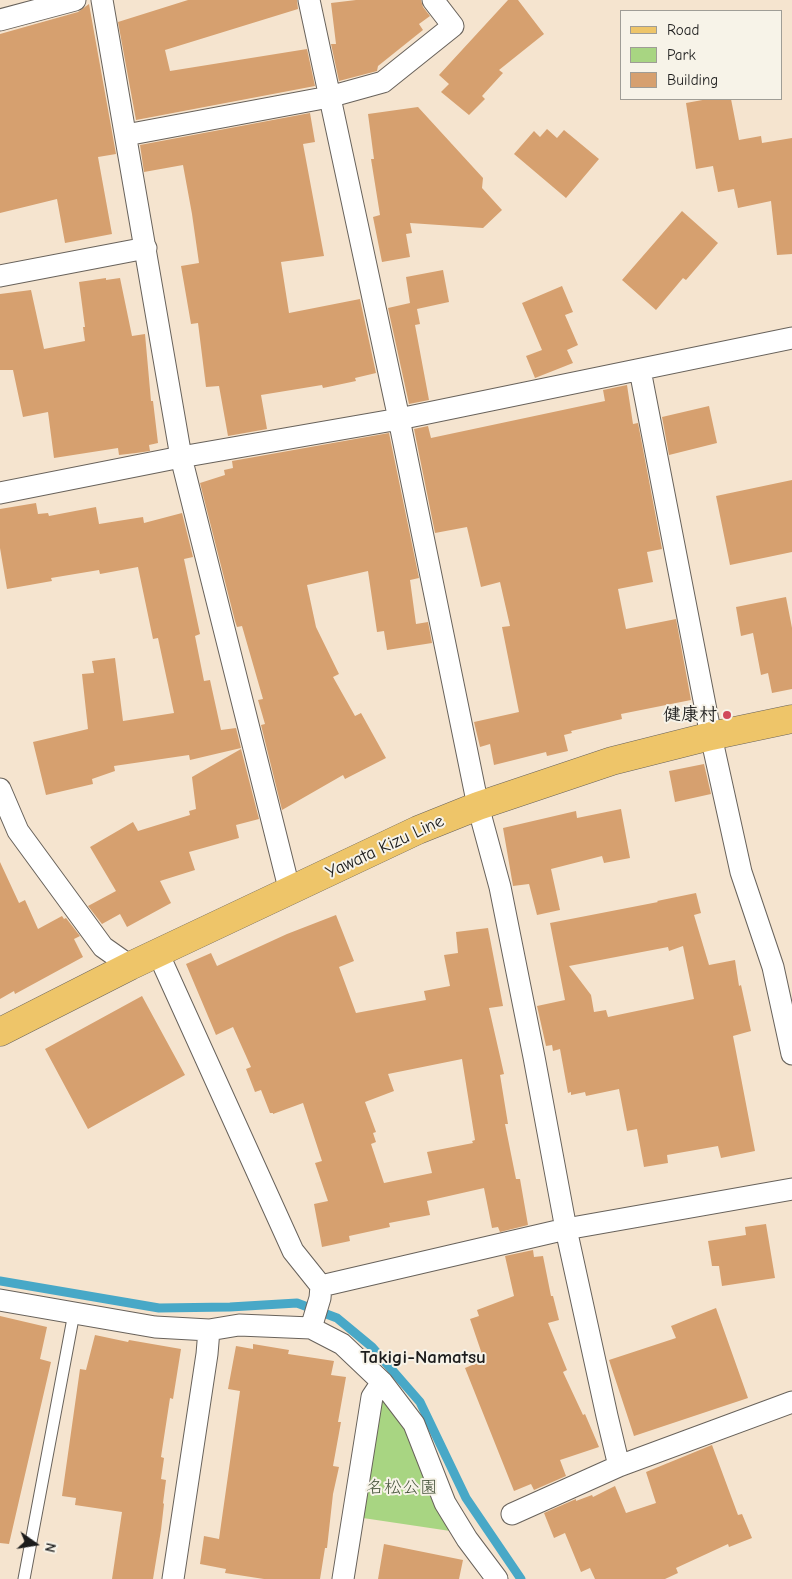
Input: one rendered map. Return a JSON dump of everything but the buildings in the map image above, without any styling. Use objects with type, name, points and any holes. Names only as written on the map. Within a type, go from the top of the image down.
[{"type":"main road","name":"Yawata Kizu Line","points":[[0,1032],[130,966],[418,830],[478,806],[612,761],[711,736],[792,719]]},
{"type":"street","points":[[0,20],[75,0]]},
{"type":"street","points":[[102,0],[181,457],[290,892]]},
{"type":"street","points":[[309,0],[399,419],[478,806],[502,896],[566,1229],[606,1416],[619,1466]]},
{"type":"street","points":[[126,135],[329,97],[383,82],[453,26],[433,0]]},
{"type":"street","points":[[0,276],[146,248]]},
{"type":"street","points":[[0,493],[181,457],[399,419],[792,338]]},
{"type":"street","points":[[640,370],[711,736],[741,872],[773,967],[792,1054]]},
{"type":"street","points":[[0,789],[18,831],[103,947],[130,966]]},
{"type":"street","points":[[158,953],[293,1251],[320,1292],[312,1324]]},
{"type":"street","points":[[320,1292],[566,1229],[792,1189]]},
{"type":"street","points":[[0,1300],[156,1327],[209,1330],[239,1326],[312,1324],[342,1344],[382,1382],[414,1424],[445,1503],[467,1539],[497,1579]]},
{"type":"street","points":[[173,1579],[206,1364],[209,1330]]},
{"type":"street","points":[[344,1579],[372,1397],[382,1382]]},
{"type":"street","points":[[512,1514],[619,1466],[792,1402]]},
{"type":"lane","points":[[24,1579],[74,1313]]},
{"type":"green space","name":"名松公園","points":[[379,1397],[395,1399],[457,1532],[363,1518]]},
{"type":"waterway","points":[[0,1281],[159,1308],[230,1307],[297,1303],[337,1318],[372,1347],[420,1402],[466,1498],[521,1579]]},
{"type":"place","name":"健康村","points":[[727,715]]},
{"type":"district","name":"Takigi-Namatsu","points":[[423,1358]]}]
